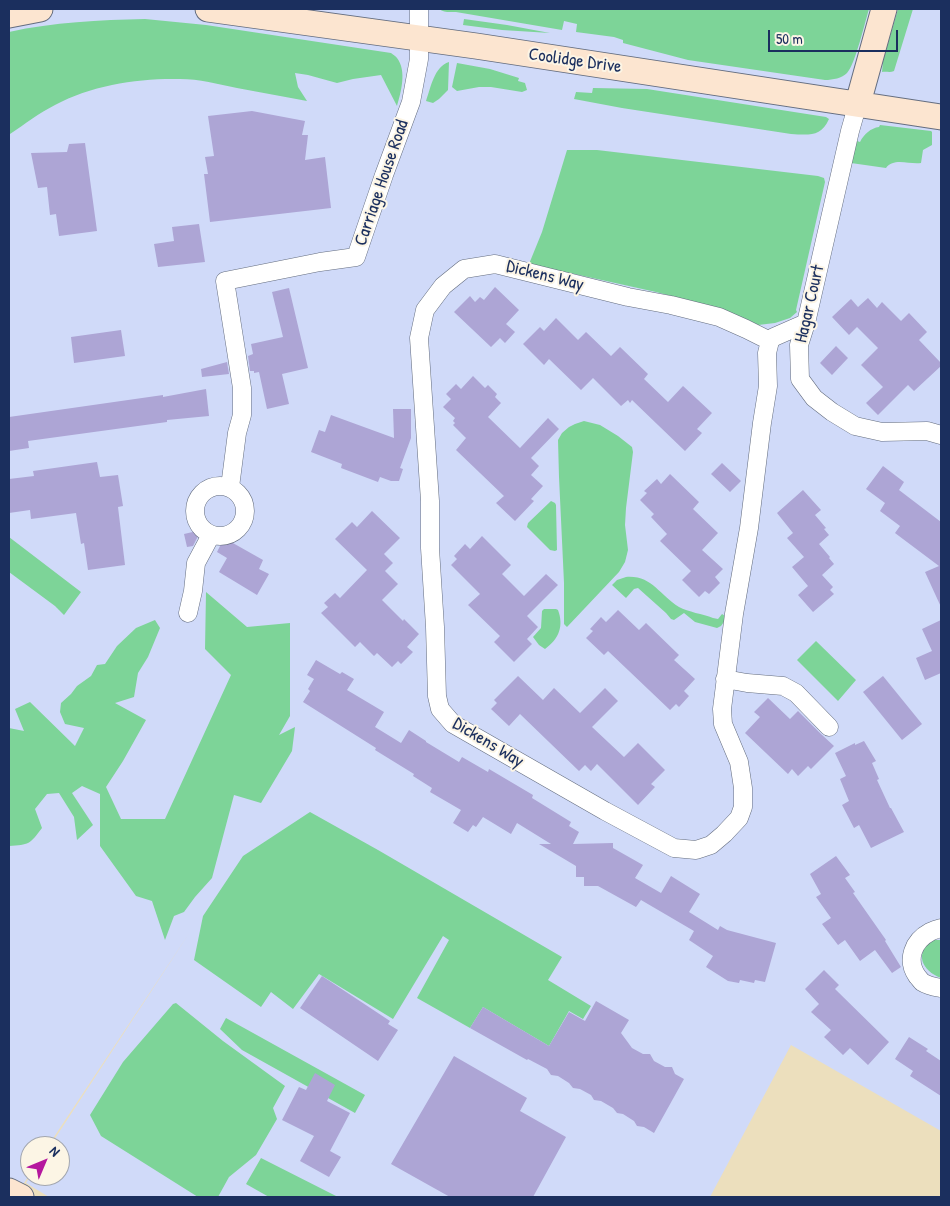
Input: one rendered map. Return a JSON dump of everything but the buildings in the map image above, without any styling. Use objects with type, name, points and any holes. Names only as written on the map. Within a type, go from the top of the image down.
[{"type":"main road","points":[[9,15],[40,9]]},
{"type":"main road","name":"Coolidge Drive","points":[[208,9],[476,46],[941,116]]},
{"type":"main road","points":[[858,103],[884,9]]},
{"type":"main road","points":[[9,1191],[20,1197]]},
{"type":"street","points":[[419,9],[419,39]]},
{"type":"street","name":"Carriage House Road","points":[[230,487],[237,433],[242,415],[242,388],[225,281],[320,262],[356,257],[411,102],[419,59],[419,39]]},
{"type":"street","name":"Hagar Court","points":[[858,103],[806,323],[799,345],[800,379],[814,398],[855,426],[882,432],[927,431],[941,435]]},
{"type":"street","name":"Dickens Way","points":[[495,264],[718,317],[770,341],[767,353],[768,386],[749,528],[734,614],[722,709],[723,724],[739,762],[743,788],[743,807],[739,818],[711,845],[696,850],[674,848],[453,724],[440,709],[437,696],[430,548],[430,501],[419,338],[425,310],[442,286],[464,269],[495,264]]},
{"type":"street","points":[[770,341],[774,337],[806,323]]},
{"type":"street","points":[[222,485],[230,487],[242,498],[245,506],[243,522],[238,529],[224,536],[211,535],[201,528],[196,520],[194,512],[195,503],[205,489],[222,485]]},
{"type":"street","points":[[188,613],[196,564],[211,535]]},
{"type":"street","points":[[726,679],[783,686],[796,693],[829,727]]},
{"type":"street","points":[[941,928],[930,932],[919,941],[914,947],[911,958],[913,970],[922,981],[941,988]]},
{"type":"shaded area","points":[[9,9],[941,9],[941,1131],[791,1045],[710,1197],[49,1197],[31,1186],[70,1186],[70,1136],[57,1136],[190,932],[55,1136],[20,1136],[20,1184],[9,1185]]},
{"type":"green space","points":[[439,9],[869,9],[856,53],[847,73],[834,79],[825,80],[688,60],[623,43],[623,40],[614,37],[576,32],[577,24],[564,21],[562,30],[456,12],[445,12]]},
{"type":"green space","points":[[898,9],[913,9],[894,71],[882,72],[883,61]]},
{"type":"green space","points":[[145,19],[206,25],[391,53],[397,57],[402,69],[402,82],[397,106],[381,75],[337,83],[295,73],[298,87],[307,101],[201,81],[180,79],[148,80],[116,84],[84,92],[55,105],[9,134],[9,32],[77,22]]},
{"type":"green space","points":[[464,19],[507,25],[550,33],[463,25]]},
{"type":"green space","points":[[449,62],[448,90],[433,103],[426,101],[436,73]]},
{"type":"green space","points":[[457,63],[490,69],[519,78],[518,81],[525,83],[527,90],[522,92],[479,87],[457,91],[452,87]]},
{"type":"green space","points":[[593,88],[647,89],[829,119],[822,129],[814,134],[791,134],[574,99],[576,92],[592,93]]},
{"type":"green space","points":[[880,125],[931,131],[932,145],[923,150],[921,163],[898,162],[886,168],[851,163],[857,141],[860,142],[868,132]]},
{"type":"green space","points":[[567,150],[597,150],[824,178],[825,182],[797,312],[790,318],[775,323],[758,325],[727,311],[656,292],[529,264],[542,232]]},
{"type":"green space","points":[[584,421],[600,425],[632,447],[625,525],[628,550],[625,562],[619,572],[567,627],[564,624],[558,440],[569,427]]},
{"type":"green space","points":[[551,501],[556,505],[557,550],[555,551],[550,550],[527,527],[528,523]]},
{"type":"green space","points":[[9,537],[81,592],[64,615],[55,606],[9,572]]},
{"type":"green space","points":[[635,577],[649,582],[683,609],[718,619],[722,614],[726,619],[717,628],[695,622],[684,613],[674,620],[671,619],[638,588],[634,589],[626,598],[612,585],[617,580]]},
{"type":"green space","points":[[206,592],[247,627],[290,623],[290,716],[279,735],[295,727],[292,751],[261,803],[234,795],[212,878],[184,912],[174,916],[165,940],[152,901],[136,896],[100,846],[100,794],[82,786],[72,793],[93,825],[77,840],[74,817],[59,793],[47,794],[35,809],[42,828],[28,843],[9,846],[9,728],[24,731],[15,709],[30,702],[75,746],[84,728],[65,724],[60,712],[61,703],[77,686],[91,676],[97,665],[105,664],[117,646],[136,628],[155,620],[160,628],[148,657],[138,673],[134,697],[115,703],[146,720],[106,787],[121,819],[165,819],[231,675],[205,649]]},
{"type":"green space","points":[[544,609],[556,609],[560,616],[559,632],[554,641],[545,649],[533,637],[541,628],[542,611]]},
{"type":"green space","points":[[816,641],[856,680],[838,701],[797,660]]},
{"type":"green space","points":[[310,812],[562,957],[548,980],[591,1006],[583,1019],[569,1011],[549,1046],[483,1007],[470,1028],[417,998],[449,940],[443,936],[393,1019],[319,974],[293,1009],[271,992],[261,1007],[194,960],[203,916],[243,856]]},
{"type":"green space","points":[[934,940],[941,940],[941,978],[929,971],[922,961],[924,950]]},
{"type":"green space","points":[[176,1003],[223,1041],[285,1086],[273,1108],[277,1119],[256,1155],[229,1177],[218,1197],[198,1197],[101,1136],[90,1115],[123,1062],[173,1004]]},
{"type":"green space","points":[[226,1018],[365,1095],[355,1113],[242,1050],[220,1029]]},
{"type":"green space","points":[[261,1158],[338,1197],[269,1197],[246,1184]]}]
